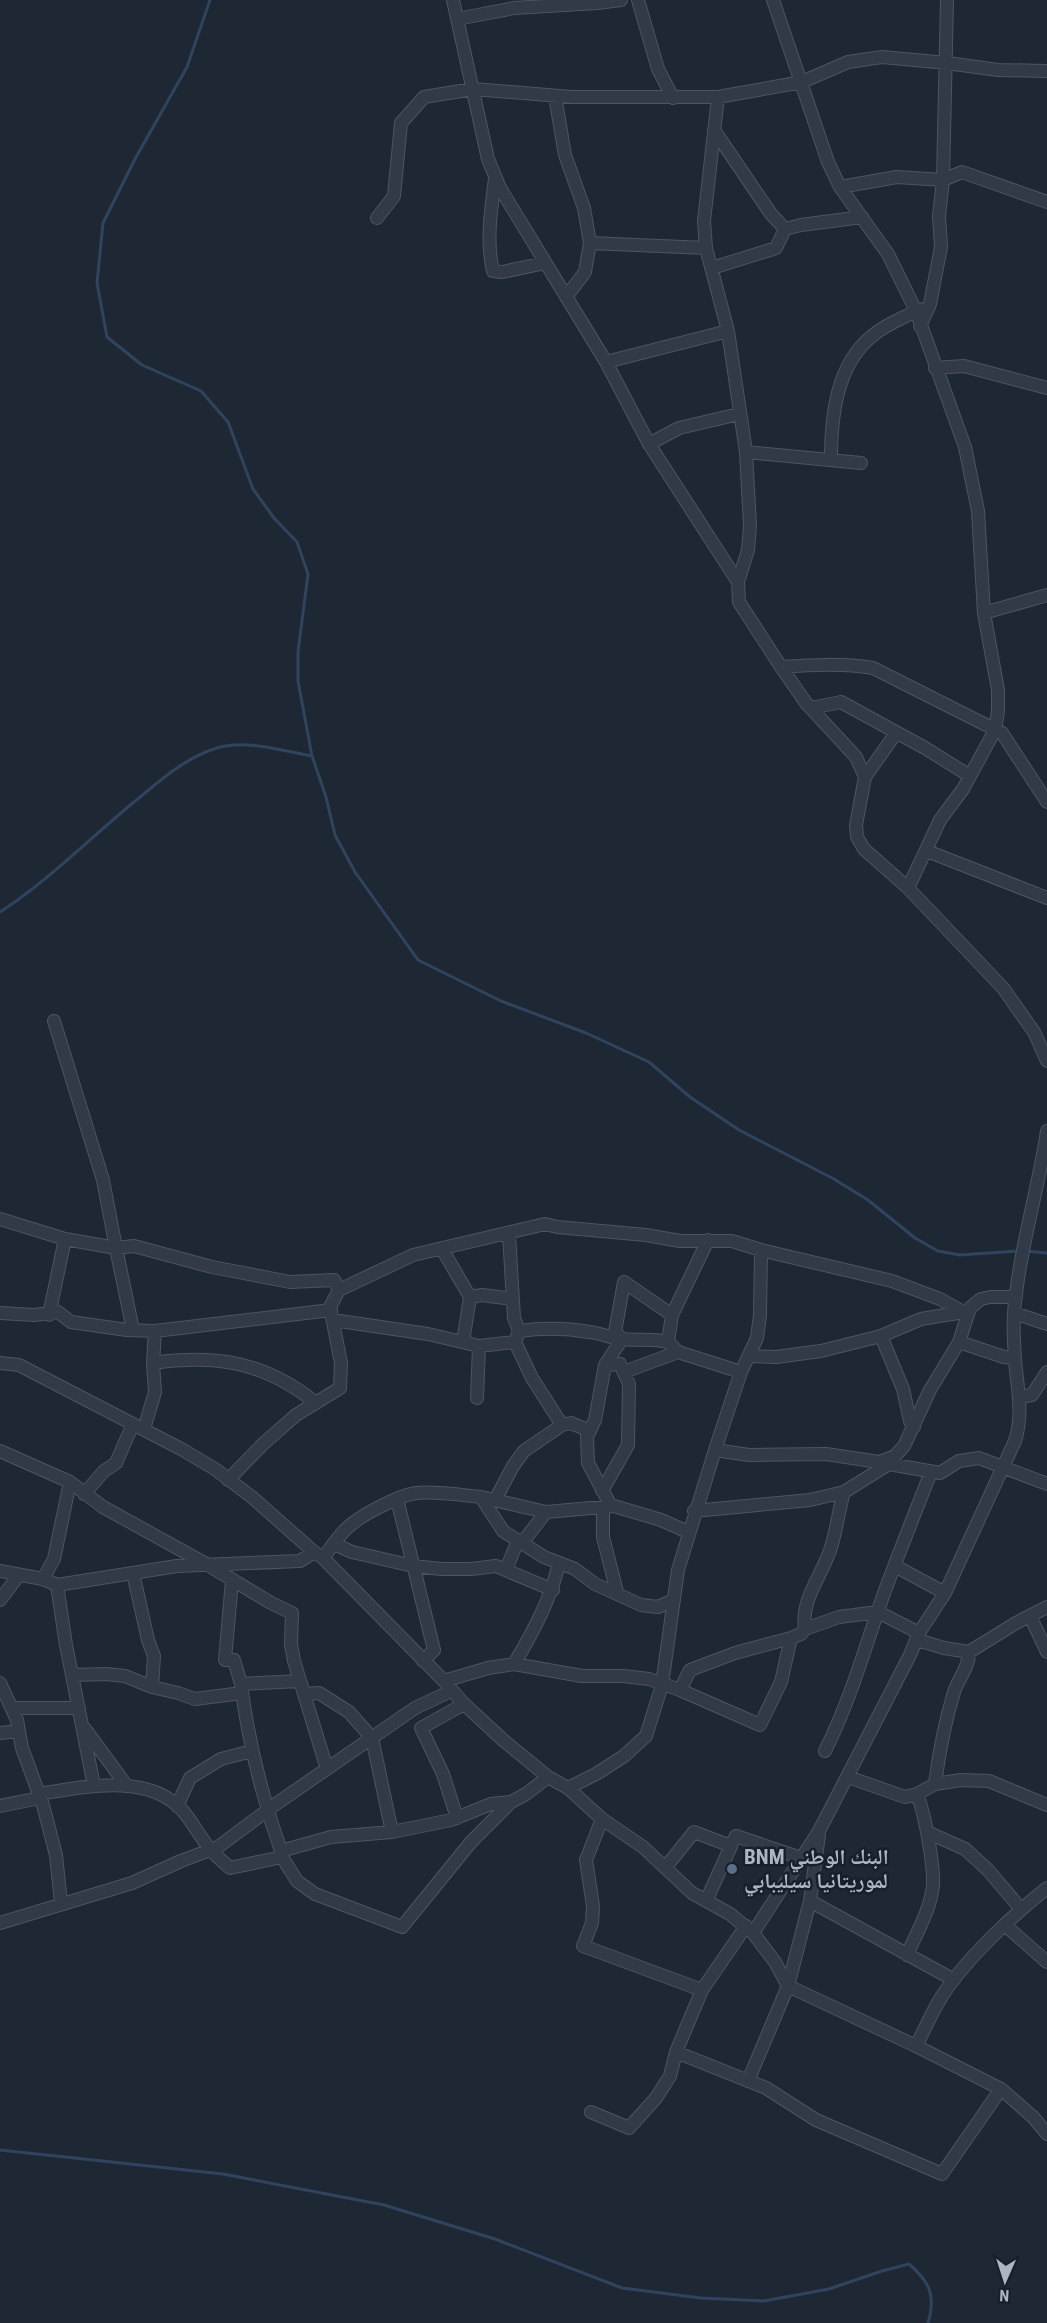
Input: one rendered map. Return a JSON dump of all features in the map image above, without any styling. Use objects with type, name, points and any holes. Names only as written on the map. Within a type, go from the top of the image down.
[{"type":"street","points":[[453,0],[488,159],[495,179],[606,362],[649,444],[738,582]]},
{"type":"street","points":[[457,19],[514,8],[621,0]]},
{"type":"street","points":[[638,0],[658,69],[673,98]]},
{"type":"street","points":[[773,0],[821,144],[840,187],[888,254],[916,311],[965,447],[978,511],[984,613],[998,690],[995,730],[970,776],[940,820],[908,888]]},
{"type":"street","points":[[920,326],[930,304],[941,247],[939,216],[943,180],[947,0]]},
{"type":"street","points":[[377,218],[394,196],[401,123],[424,97],[473,89],[555,96],[718,97],[802,82],[849,62],[882,57],[998,70],[1047,71]]},
{"type":"street","points":[[555,96],[566,155],[584,208],[591,243],[585,272],[566,297]]},
{"type":"street","points":[[718,97],[704,221],[706,248],[728,331],[746,452],[750,526],[748,550],[738,582],[739,602],[811,708],[856,757],[865,777]]},
{"type":"street","points":[[714,130],[771,214],[785,230]]},
{"type":"street","points":[[840,187],[897,177],[943,180],[962,172],[1047,202]]},
{"type":"street","points":[[495,179],[491,207],[490,259],[493,272],[545,263]]},
{"type":"street","points":[[712,268],[776,248],[785,230],[801,225],[862,217]]},
{"type":"street","points":[[591,243],[706,248]]},
{"type":"street","points":[[831,460],[831,426],[840,386],[848,366],[870,337],[896,320],[930,304]]},
{"type":"street","points":[[606,362],[728,331]]},
{"type":"street","points":[[935,368],[964,366],[1047,388]]},
{"type":"street","points":[[649,444],[679,428],[739,414]]},
{"type":"street","points":[[746,452],[861,463]]},
{"type":"street","points":[[984,613],[1047,595]]},
{"type":"street","points":[[781,667],[814,664],[858,665],[873,668],[1002,733],[1047,802]]},
{"type":"street","points":[[811,708],[841,702],[970,776]]},
{"type":"street","points":[[896,733],[865,777],[857,818],[857,837],[864,849],[908,888],[1003,988],[1034,1032],[1047,1061]]},
{"type":"street","points":[[927,851],[1047,898]]},
{"type":"street","points":[[54,1022],[103,1180],[133,1330]]},
{"type":"street","points":[[591,2112],[629,2128],[656,2098],[670,2076],[676,2052],[702,1990],[749,1930],[819,1831],[918,1637],[945,1593],[1020,1426],[1014,1313],[1047,1131]]},
{"type":"street","points":[[0,1219],[65,1239],[116,1248],[134,1246],[212,1267],[290,1282],[334,1281],[339,1290]]},
{"type":"street","points":[[228,1480],[263,1444],[296,1415],[340,1388],[341,1363],[330,1307],[339,1290],[412,1256],[544,1224],[680,1241],[732,1240],[761,1250],[892,1281],[940,1299],[966,1313]]},
{"type":"street","points":[[509,1234],[517,1337],[532,1378],[562,1425]]},
{"type":"street","points":[[50,1315],[65,1239]]},
{"type":"street","points":[[668,1342],[672,1315],[708,1240]]},
{"type":"street","points":[[442,1249],[470,1297],[463,1342]]},
{"type":"street","points":[[568,1788],[624,1756],[646,1736],[662,1685],[678,1570],[688,1532],[741,1372],[757,1338],[760,1315],[761,1250]]},
{"type":"street","points":[[621,1339],[615,1332],[624,1282],[672,1315]]},
{"type":"street","points":[[470,1297],[482,1295],[513,1299]]},
{"type":"street","points":[[694,1511],[810,1500],[844,1492],[895,1456],[904,1446],[930,1390],[959,1342],[966,1313],[974,1303],[981,1299],[1016,1297]]},
{"type":"street","points":[[0,1313],[50,1315],[58,1312],[71,1322],[133,1330],[332,1316],[479,1346],[562,1329],[591,1332],[621,1339],[653,1338],[668,1342],[678,1352],[741,1372]]},
{"type":"street","points":[[750,1356],[776,1357],[821,1351],[881,1336],[921,1319],[966,1313]]},
{"type":"street","points":[[1014,1313],[1047,1324]]},
{"type":"street","points":[[84,1494],[104,1471],[116,1463],[138,1427],[155,1392],[154,1330]]},
{"type":"street","points":[[881,1336],[903,1389],[910,1421],[914,1427]]},
{"type":"street","points":[[616,1592],[603,1537],[607,1507],[588,1463],[587,1436],[595,1420],[604,1365],[621,1339]]},
{"type":"street","points":[[959,1342],[1015,1358]]},
{"type":"street","points":[[477,1398],[479,1346]]},
{"type":"street","points":[[624,1372],[678,1352]]},
{"type":"street","points":[[153,1364],[178,1359],[230,1361],[268,1374],[302,1392],[316,1403]]},
{"type":"street","points":[[0,1363],[19,1365],[215,1469],[253,1498],[318,1555],[464,1704],[548,1777],[568,1788],[602,1819],[643,1847],[692,1893],[730,1914],[749,1930],[775,1962],[788,1986],[916,2046],[1001,2090],[1032,2117],[1047,2134]]},
{"type":"street","points":[[602,1491],[628,1445],[629,1384],[620,1364],[604,1365]]},
{"type":"street","points":[[1019,1397],[1032,1395],[1047,1372]]},
{"type":"street","points":[[495,1500],[513,1466],[524,1451],[562,1425],[571,1423],[590,1431]]},
{"type":"street","points":[[904,1446],[905,1465]]},
{"type":"street","points":[[715,1450],[749,1455],[826,1454],[879,1466],[905,1465],[940,1473],[959,1461],[979,1458],[1047,1484]]},
{"type":"street","points":[[0,1451],[70,1482],[84,1494],[165,1543],[208,1564],[292,1613],[291,1644],[327,1769]]},
{"type":"street","points":[[825,1751],[837,1726],[931,1472]]},
{"type":"street","points":[[43,1579],[54,1559],[70,1482]]},
{"type":"street","points":[[0,1571],[43,1579],[57,1586],[177,1566],[300,1561],[318,1555],[334,1544],[347,1528],[366,1515],[413,1493],[430,1492],[481,1497],[546,1512],[607,1507],[661,1520],[688,1532]]},
{"type":"street","points":[[805,1629],[806,1609],[832,1545],[844,1492]]},
{"type":"street","points":[[481,1497],[503,1531],[544,1557],[575,1569],[595,1584],[641,1605],[658,1607],[674,1600]]},
{"type":"street","points":[[397,1499],[434,1650],[423,1661]]},
{"type":"street","points":[[506,1570],[520,1541],[546,1512]]},
{"type":"street","points":[[334,1544],[352,1552],[413,1566],[442,1569],[496,1566],[553,1590]]},
{"type":"street","points":[[514,1664],[529,1640],[553,1590],[560,1563]]},
{"type":"street","points":[[895,1566],[945,1593]]},
{"type":"street","points":[[133,1573],[148,1640],[154,1656],[152,1687]]},
{"type":"street","points":[[0,1600],[19,1575]]},
{"type":"street","points":[[232,1580],[225,1660],[234,1660],[242,1688],[252,1751],[267,1811],[282,1854],[297,1881],[315,1894],[402,1927],[471,1842],[511,1802],[548,1777]]},
{"type":"street","points":[[57,1586],[94,1786]]},
{"type":"street","points":[[680,1690],[690,1670],[735,1653],[801,1635],[805,1629],[839,1617],[878,1612],[918,1637],[944,1648],[969,1652],[1047,1608]]},
{"type":"street","points":[[1030,1616],[1047,1652]]},
{"type":"street","points":[[0,1923],[132,1883],[210,1850],[236,1835],[267,1811],[448,1686],[488,1668],[514,1664],[582,1676],[623,1676],[649,1679],[760,1725],[782,1682],[791,1638]]},
{"type":"street","points":[[935,1784],[939,1753],[954,1690],[969,1658],[969,1652]]},
{"type":"street","points":[[72,1675],[125,1676],[152,1687],[195,1699],[242,1688],[300,1681]]},
{"type":"street","points":[[0,1683],[17,1720],[18,1731],[40,1796],[56,1855],[61,1903]]},
{"type":"street","points":[[304,1694],[318,1693],[349,1713],[372,1738],[392,1832]]},
{"type":"street","points":[[457,1818],[443,1774],[421,1728],[464,1704]]},
{"type":"street","points":[[12,1708],[79,1708]]},
{"type":"street","points":[[82,1725],[126,1785]]},
{"type":"street","points":[[0,1733],[18,1731]]},
{"type":"street","points":[[177,1806],[190,1778],[195,1774],[221,1759],[252,1751]]},
{"type":"street","points":[[848,1777],[905,1797],[917,1794],[935,1784],[961,1780],[990,1781],[1046,1806]]},
{"type":"street","points":[[0,1806],[94,1786],[126,1785],[148,1790],[177,1806],[210,1850],[230,1868],[331,1838],[392,1832],[457,1818],[491,1804],[511,1802]]},
{"type":"street","points":[[907,1955],[928,1904],[933,1885],[927,1832],[917,1794]]},
{"type":"street","points":[[602,1819],[586,1860],[593,1906],[592,1923],[583,1946],[702,1990]]},
{"type":"street","points":[[748,2081],[788,1986],[810,1901],[819,1831]]},
{"type":"street","points":[[665,1868],[694,1832],[730,1846]]},
{"type":"street","points":[[927,1832],[965,1849],[988,1870],[1021,1909]]},
{"type":"street","points":[[706,1901],[736,1836],[801,1858]]},
{"type":"street","points":[[916,2046],[943,1994],[954,1980],[1021,1909],[1047,1888]]},
{"type":"street","points":[[810,1901],[954,1980]]},
{"type":"street","points":[[1006,1926],[1047,1962]]},
{"type":"street","points":[[676,2052],[766,2088],[816,2120],[942,2174],[1001,2090]]},
{"type":"waterway","points":[[210,0],[187,67],[135,159],[103,223],[97,283],[107,337],[142,365],[201,391],[228,422],[253,489],[274,518],[297,542],[308,574],[298,652],[298,681],[312,756],[326,797],[335,835],[355,872],[418,960],[501,1001],[586,1033],[649,1062],[690,1097],[739,1130],[834,1179],[868,1200],[915,1238],[938,1251],[960,1255],[1019,1251]]},
{"type":"waterway","points":[[0,912],[52,873],[163,778],[205,752],[229,746],[253,745],[312,756]]},
{"type":"waterway","points":[[1026,1251],[1047,1253]]},
{"type":"waterway","points":[[0,2150],[223,2174],[384,2205],[495,2239],[622,2288],[701,2298],[764,2301],[829,2289],[909,2264],[922,2277],[929,2290],[931,2305],[928,2323]]},
{"type":"place","name":"BNM البنك الوطني لموريتانيا سيليبابي","points":[[732,1869]]}]
